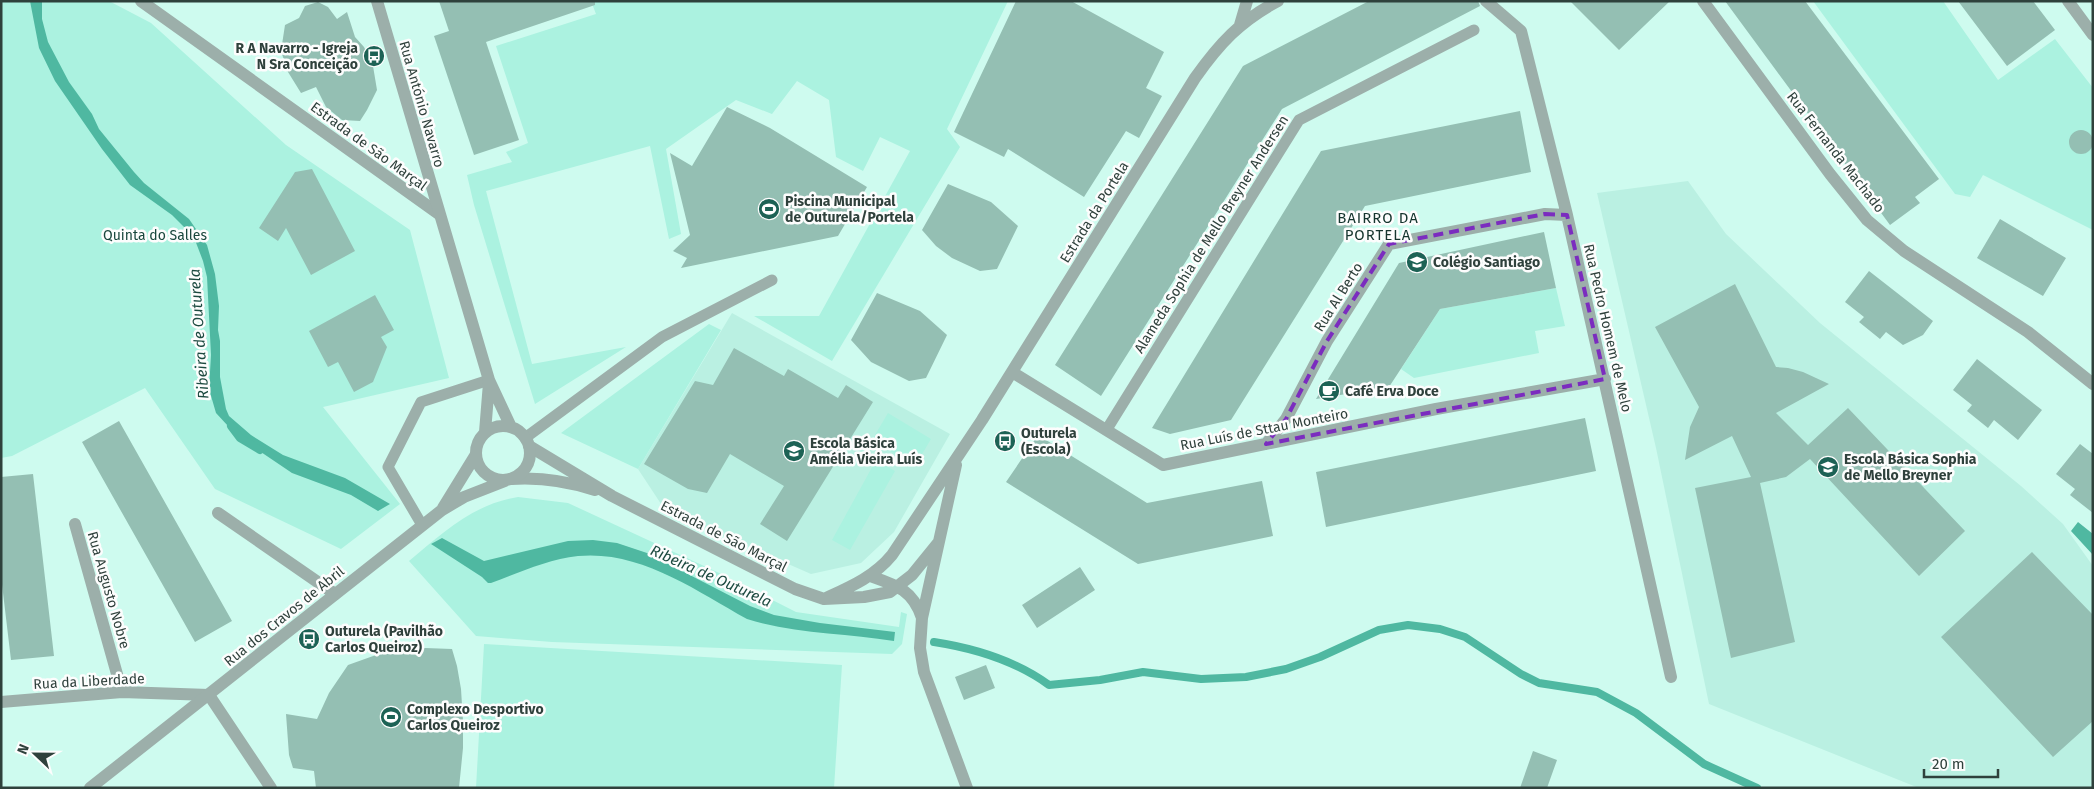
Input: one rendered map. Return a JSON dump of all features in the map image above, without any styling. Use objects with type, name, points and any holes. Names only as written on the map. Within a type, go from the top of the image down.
[{"type":"street","name":"Estrada de São Marçal","points":[[141,1],[438,214]]},
{"type":"street","name":"Rua António Navarro","points":[[377,1],[438,214]]},
{"type":"street","points":[[1240,25],[1247,1]]},
{"type":"street","name":"Estrada da Portela","points":[[957,458],[1195,78],[1219,45],[1240,25],[1278,1]]},
{"type":"street","name":"Rua Pedro Homem de Melo","points":[[1486,1],[1521,31],[1567,215],[1671,677]]},
{"type":"street","name":"Rua Fernanda Machado","points":[[1704,1],[1830,174],[1867,220],[1904,251],[2028,332],[2093,384]]},
{"type":"street","points":[[2068,1],[2093,35]]},
{"type":"street","points":[[438,214],[489,380],[511,427]]},
{"type":"street","name":"Rua Al Berto","points":[[1266,444],[1286,419],[1327,341],[1389,244],[1545,214],[1567,215]]},
{"type":"street","name":"Rua Luís de Sttau Monteiro","points":[[1012,372],[1163,465],[1436,409],[1605,379]]},
{"type":"street","points":[[485,432],[489,380]]},
{"type":"street","points":[[442,510],[475,456],[478,440],[485,432],[502,426],[511,427],[519,431],[527,442],[528,462],[525,470],[508,480],[488,477],[482,472],[475,456]]},
{"type":"street","name":"Estrada de São Marçal","points":[[527,442],[612,496],[795,589],[824,599],[890,592],[912,575],[938,543],[957,458]]},
{"type":"street","points":[[824,599],[870,576],[883,567],[957,458]]},
{"type":"street","name":"Estrada de São Marçal","points":[[508,480],[534,478],[558,481],[583,486],[612,496]]},
{"type":"street","name":"Rua dos Cravos de Abril","points":[[90,788],[442,510],[464,497],[508,480]]},
{"type":"street","points":[[218,513],[335,594]]},
{"type":"street","name":"Rua Augusto Nobre","points":[[75,524],[122,692]]},
{"type":"street","points":[[938,543],[922,618],[920,648],[924,672],[967,788]]},
{"type":"street","points":[[870,576],[897,586],[912,596],[919,607],[922,618]]},
{"type":"street","name":"Rua da Liberdade","points":[[1,702],[122,692],[209,695]]},
{"type":"street","points":[[209,695],[271,788]]},
{"type":"lane","name":"Alameda Sophia de Mello Breyner Andersen","points":[[1107,429],[1299,120],[1474,30]]},
{"type":"lane","points":[[527,442],[662,337],[772,280]]},
{"type":"lane","points":[[422,525],[388,467],[421,402],[489,380]]},
{"type":"highlighted area","points":[[1545,214],[1567,215],[1605,379],[1266,444],[1286,419],[1327,341],[1389,244]]},
{"type":"shaded area","points":[[30,1],[42,1],[42,19],[48,42],[69,82],[92,114],[99,129],[144,183],[189,219],[207,245],[215,274],[219,306],[220,377],[229,416],[251,435],[283,455],[345,478],[390,504],[378,511],[351,495],[292,473],[255,448],[228,426],[216,413],[209,389],[211,355],[207,277],[195,240],[172,215],[130,185],[102,149],[55,81],[39,48]]},
{"type":"shaded area","name":"Escola Básica Sophia de Mello Breyner","points":[[1688,181],[1726,234],[1820,323],[2021,486],[2063,524],[2093,566],[2093,788],[1919,788],[1709,704],[1656,448],[1597,193]]},
{"type":"shaded area","name":"Escola Básica Amélia Vieira Luís","points":[[732,313],[950,434],[894,532],[861,563],[811,574],[665,510],[638,469]]},
{"type":"shaded area","points":[[2078,522],[2093,534],[2093,555],[2071,531]]},
{"type":"shaded area","points":[[442,538],[484,561],[568,541],[593,540],[617,543],[647,553],[750,606],[774,615],[820,623],[895,632],[894,641],[783,628],[747,619],[666,574],[623,559],[601,556],[578,556],[556,560],[488,583],[482,577],[431,544]]},
{"type":"green space","name":"Quinta do Salles","points":[[1,1],[109,1],[151,23],[286,145],[410,230],[449,378],[323,407],[400,504],[341,549],[215,489],[145,388],[12,456],[1,458]]},
{"type":"green space","points":[[591,1],[1008,1],[947,129],[960,147],[832,361],[754,316],[819,316],[910,151],[880,137],[863,171],[836,157],[829,100],[797,81],[772,114],[736,100],[666,149],[681,234],[669,239],[650,146],[486,191],[532,364],[626,347],[535,404],[474,205],[467,175],[512,162],[506,152],[528,143],[496,46],[596,14]]},
{"type":"green space","points":[[1813,1],[1943,1],[1998,80],[2055,39],[2093,88],[2093,230],[1983,175],[1970,197],[1955,194]]},
{"type":"green space","points":[[1556,288],[1565,326],[1535,331],[1539,353],[1414,378],[1401,369],[1440,309]]},
{"type":"green space","points":[[709,324],[721,330],[638,469],[561,433]]},
{"type":"green space","points":[[888,413],[931,439],[915,466],[872,440]]},
{"type":"green space","points":[[876,460],[895,471],[850,550],[832,540]]},
{"type":"green space","points":[[518,497],[568,503],[717,572],[796,612],[899,627],[901,612],[907,614],[902,644],[892,654],[552,642],[476,636],[409,561],[459,521],[487,506]]},
{"type":"green space","points":[[484,644],[842,665],[834,788],[476,788]]},
{"type":"building","points":[[439,1],[595,1],[595,5],[486,42],[519,140],[474,155],[434,36],[449,31]]},
{"type":"building","points":[[1016,1],[1071,1],[1164,52],[1146,88],[1162,96],[1139,138],[1126,131],[1084,197],[1008,149],[1004,157],[954,132]]},
{"type":"building","points":[[1369,1],[1478,1],[1480,6],[1282,109],[1101,396],[1055,365],[1243,66]]},
{"type":"building","points":[[1570,1],[1670,1],[1619,50]]},
{"type":"building","points":[[1725,1],[1805,1],[1939,179],[1915,197],[1920,203],[1890,225]]},
{"type":"building","points":[[1958,1],[2033,1],[2055,30],[2007,66]]},
{"type":"building","points":[[318,2],[328,7],[337,19],[347,12],[355,37],[364,47],[373,66],[377,90],[360,121],[342,120],[326,107],[316,87],[301,93],[288,72],[281,51],[285,25],[299,18],[305,6]]},
{"type":"building","name":"Piscina Municipal de Outurela/Portela","points":[[727,107],[770,128],[867,187],[838,236],[681,268],[687,258],[673,251],[690,235],[670,153],[692,166]]},
{"type":"building","points":[[1520,111],[1531,172],[1365,206],[1231,420],[1170,434],[1152,428],[1321,151]]},
{"type":"building","points":[[2081,130],[2090,133],[2093,142],[2090,151],[2081,154],[2072,151],[2069,142],[2072,133]]},
{"type":"building","points":[[312,169],[355,251],[311,275],[286,228],[278,241],[259,228],[295,172]]},
{"type":"building","points":[[948,184],[991,202],[1018,226],[997,269],[980,271],[952,258],[936,246],[922,230]]},
{"type":"building","points":[[2000,219],[2066,258],[2043,296],[1977,258]]},
{"type":"building","points":[[1544,232],[1556,288],[1440,309],[1389,387],[1316,399],[1399,263]]},
{"type":"building","points":[[1869,271],[1933,321],[1923,335],[1903,345],[1886,332],[1880,339],[1859,322],[1864,317],[1845,302]]},
{"type":"building","points":[[1735,284],[1776,367],[1803,372],[1829,384],[1776,413],[1808,445],[1848,408],[1965,531],[1919,576],[1810,459],[1786,477],[1760,483],[1795,642],[1731,658],[1695,488],[1751,477],[1732,436],[1685,460],[1690,427],[1699,407],[1655,327]]},
{"type":"building","points":[[877,293],[920,311],[947,335],[926,378],[909,381],[871,362],[851,340]]},
{"type":"building","points":[[375,295],[394,330],[381,337],[387,347],[373,382],[354,392],[338,362],[328,367],[309,331]]},
{"type":"building","points":[[734,348],[784,376],[788,369],[838,398],[846,385],[873,402],[787,541],[760,524],[784,486],[730,454],[707,493],[688,489],[644,464],[695,381],[713,385]]},
{"type":"building","points":[[1977,359],[2042,410],[2018,440],[1994,420],[1988,428],[1967,411],[1972,405],[1953,390]]},
{"type":"building","points":[[1585,418],[1596,471],[1326,527],[1316,472]]},
{"type":"building","points":[[119,421],[232,621],[195,642],[82,442]]},
{"type":"building","points":[[1038,435],[1147,503],[1262,481],[1273,536],[1138,564],[1006,482]]},
{"type":"building","points":[[2080,444],[2093,454],[2093,513],[2070,495],[2075,489],[2056,474]]},
{"type":"building","points":[[33,474],[54,656],[11,660],[1,576],[1,477]]},
{"type":"building","points":[[2032,552],[2093,615],[2093,721],[2053,757],[1941,637]]},
{"type":"building","points":[[1080,567],[1095,590],[1037,628],[1022,605]]},
{"type":"building","name":"Complexo Desportivo Carlos Queiroz","points":[[425,648],[452,649],[457,666],[463,721],[463,748],[459,788],[316,788],[314,771],[293,768],[289,755],[286,714],[317,719],[329,693],[348,665],[376,655]]},
{"type":"building","points":[[986,665],[995,688],[964,700],[955,677]]},
{"type":"building","points":[[1533,751],[1557,760],[1547,788],[1520,788]]},
{"type":"waterway","name":"Ribeira de Outurela","points":[[231,426],[240,438],[260,450]]},
{"type":"waterway","name":"Ribeira de Outurela","points":[[934,642],[979,652],[1008,662],[1049,685],[1100,680],[1143,672],[1201,679],[1246,677],[1286,669],[1320,657],[1379,630],[1408,625],[1440,629],[1465,637],[1521,674],[1539,683],[1597,692],[1636,713],[1704,764],[1757,788]]},
{"type":"place","name":"R A Navarro - Igreja N Sra Conceição","points":[[374,56]]},
{"type":"place","name":"Piscina Municipal de Outurela/Portela","points":[[769,209]]},
{"type":"place","name":"Colégio Santiago","points":[[1417,262]]},
{"type":"place","name":"Café Erva Doce","points":[[1329,391]]},
{"type":"place","name":"Outurela (Escola)","points":[[1005,441]]},
{"type":"place","name":"Escola Básica Amélia Vieira Luís","points":[[794,451]]},
{"type":"place","name":"Escola Básica Sophia de Mello Breyner","points":[[1828,467]]},
{"type":"place","name":"Outurela (Pavilhão Carlos Queiroz)","points":[[309,639]]},
{"type":"place","name":"Complexo Desportivo Carlos Queiroz","points":[[391,717]]},
{"type":"district","name":"BAIRRO DA PORTELA","points":[[1378,226]]}]
